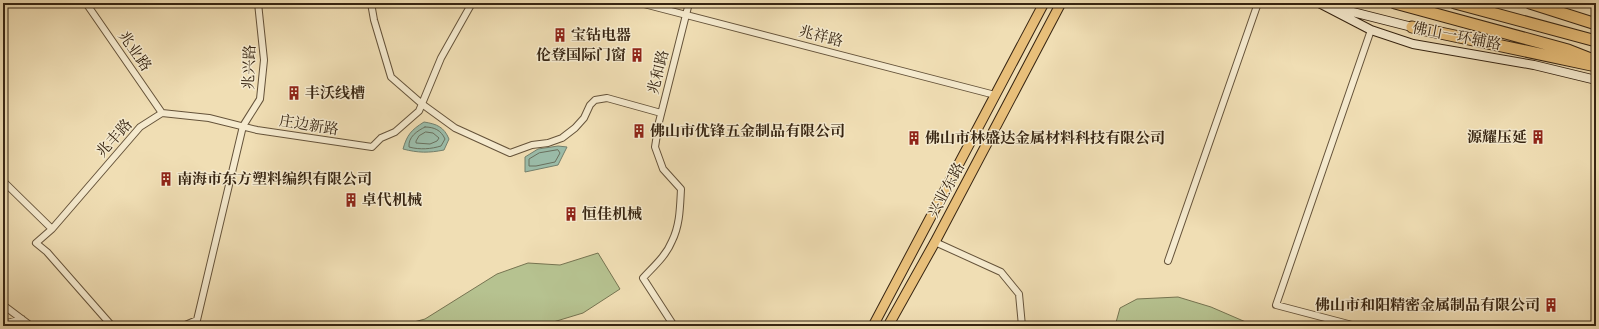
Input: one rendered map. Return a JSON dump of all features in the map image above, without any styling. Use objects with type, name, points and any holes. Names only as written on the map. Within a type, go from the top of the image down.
[{"type":"highway","points":[[1395,3],[1568,50],[1596,61]]},
{"type":"highway","points":[[1455,3],[1596,40]]},
{"type":"highway","points":[[1530,3],[1596,24]]},
{"type":"highway","points":[[1412,27],[1596,66]]},
{"type":"main road","name":"兴业东路","points":[[873,326],[1044,3]]},
{"type":"main road","name":"兴业东路","points":[[888,326],[935,242],[1061,3]]},
{"type":"main road","points":[[1319,3],[1412,27]]},
{"type":"main road","name":"佛山一环辅路","points":[[1319,3],[1372,30],[1413,44],[1534,65],[1596,80]]},
{"type":"street","name":"兆业路","points":[[86,3],[162,113]]},
{"type":"street","name":"兆兴路","points":[[183,326],[197,320],[243,126],[260,99],[264,60],[258,3]]},
{"type":"street","points":[[371,3],[374,20],[391,77],[422,104],[454,128],[510,153],[532,144],[548,143],[562,138],[575,128],[584,118],[590,105],[595,100],[607,98],[661,113]]},
{"type":"street","points":[[422,104],[441,58],[472,3]]},
{"type":"street","name":"兆祥路","points":[[640,3],[995,95]]},
{"type":"street","name":"兆和路","points":[[674,326],[642,278],[660,259],[672,242],[680,214],[681,189],[663,168],[655,147],[661,113],[689,3]]},
{"type":"street","points":[[1168,261],[1258,3]]},
{"type":"street","points":[[1356,326],[1276,305],[1372,30]]},
{"type":"street","name":"庄边新路","points":[[243,126],[257,130],[372,148],[381,138],[395,132],[419,111],[422,104]]},
{"type":"street","points":[[162,113],[209,118],[243,126]]},
{"type":"street","name":"兆丰路","points":[[112,326],[47,252],[36,243],[52,229],[140,126],[162,113]]},
{"type":"street","points":[[3,181],[52,229]]},
{"type":"street","points":[[935,242],[1001,272],[1020,294],[1022,326]]},
{"type":"street","points":[[3,305],[31,326]]},
{"type":"street","points":[[3,324],[22,319]]},
{"type":"green space","points":[[598,253],[620,289],[583,313],[540,326],[399,326],[425,319],[497,274],[528,263],[560,265]]},
{"type":"green space","points":[[1178,297],[1211,307],[1255,326],[1115,326],[1120,308],[1137,299]]},
{"type":"water","points":[[424,122],[436,125],[445,132],[449,139],[444,150],[424,152],[403,149],[410,133]]},
{"type":"water","points":[[558,146],[567,147],[558,165],[525,172],[525,157],[538,149]]},
{"type":"place","name":"宝钻电器","points":[[560,35]]},
{"type":"place","name":"伦登国际门窗","points":[[637,55]]},
{"type":"place","name":"丰沃线槽","points":[[294,93]]},
{"type":"place","name":"佛山市优锋五金制品有限公司","points":[[639,131]]},
{"type":"place","name":"源耀压延","points":[[1538,137]]},
{"type":"place","name":"佛山市林盛达金属材料科技有限公司","points":[[914,138]]},
{"type":"place","name":"南海市东方塑料编织有限公司","points":[[166,179]]},
{"type":"place","name":"卓代机械","points":[[351,200]]},
{"type":"place","name":"恒佳机械","points":[[571,214]]},
{"type":"place","name":"佛山市和阳精密金属制品有限公司","points":[[1551,305]]}]
